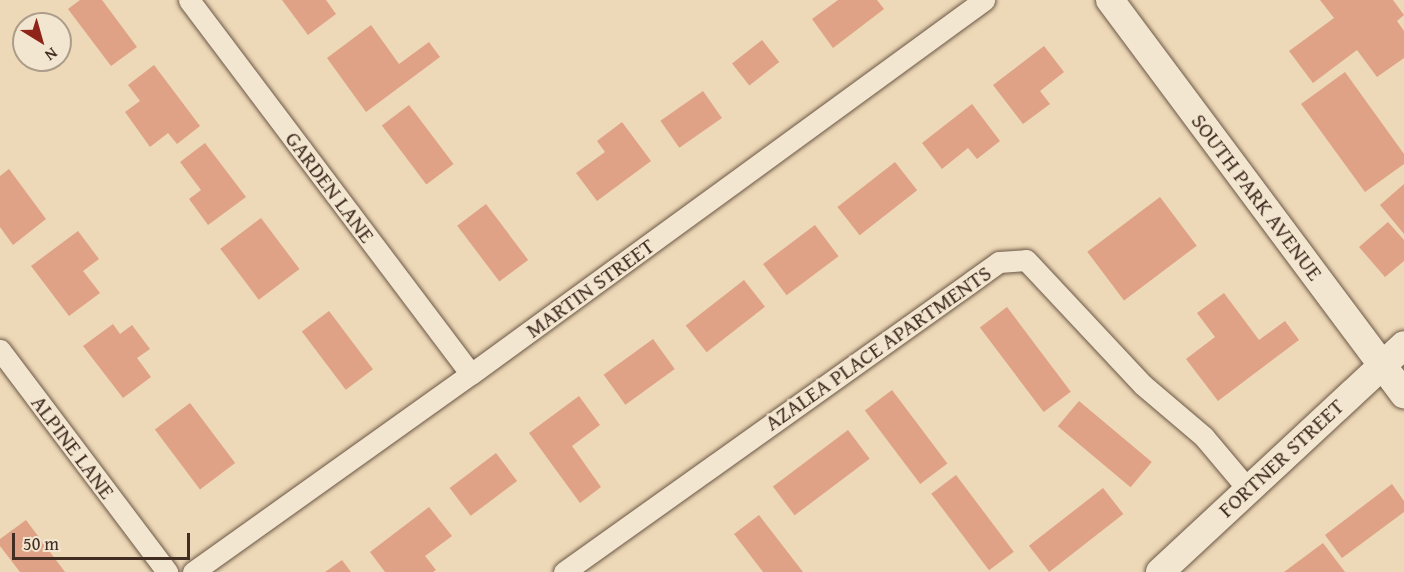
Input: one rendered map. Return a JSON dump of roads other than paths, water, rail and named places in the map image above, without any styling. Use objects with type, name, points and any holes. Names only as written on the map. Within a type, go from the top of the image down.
[{"type":"street","name":"GARDEN LANE","points":[[189,0],[471,374]]},
{"type":"street","name":"MARTIN STREET","points":[[193,572],[471,374],[984,0]]},
{"type":"street","name":"SOUTH PARK AVENUE","points":[[1110,0],[1404,395]]},
{"type":"street","name":"AZALEA PLACE APARTMENTS","points":[[564,572],[999,262],[1026,260],[1143,385],[1204,437],[1247,488]]},
{"type":"street","name":"FORTNER STREET","points":[[1160,572],[1247,488],[1404,345]]},
{"type":"street","name":"ALPINE LANE","points":[[0,350],[167,572]]}]
